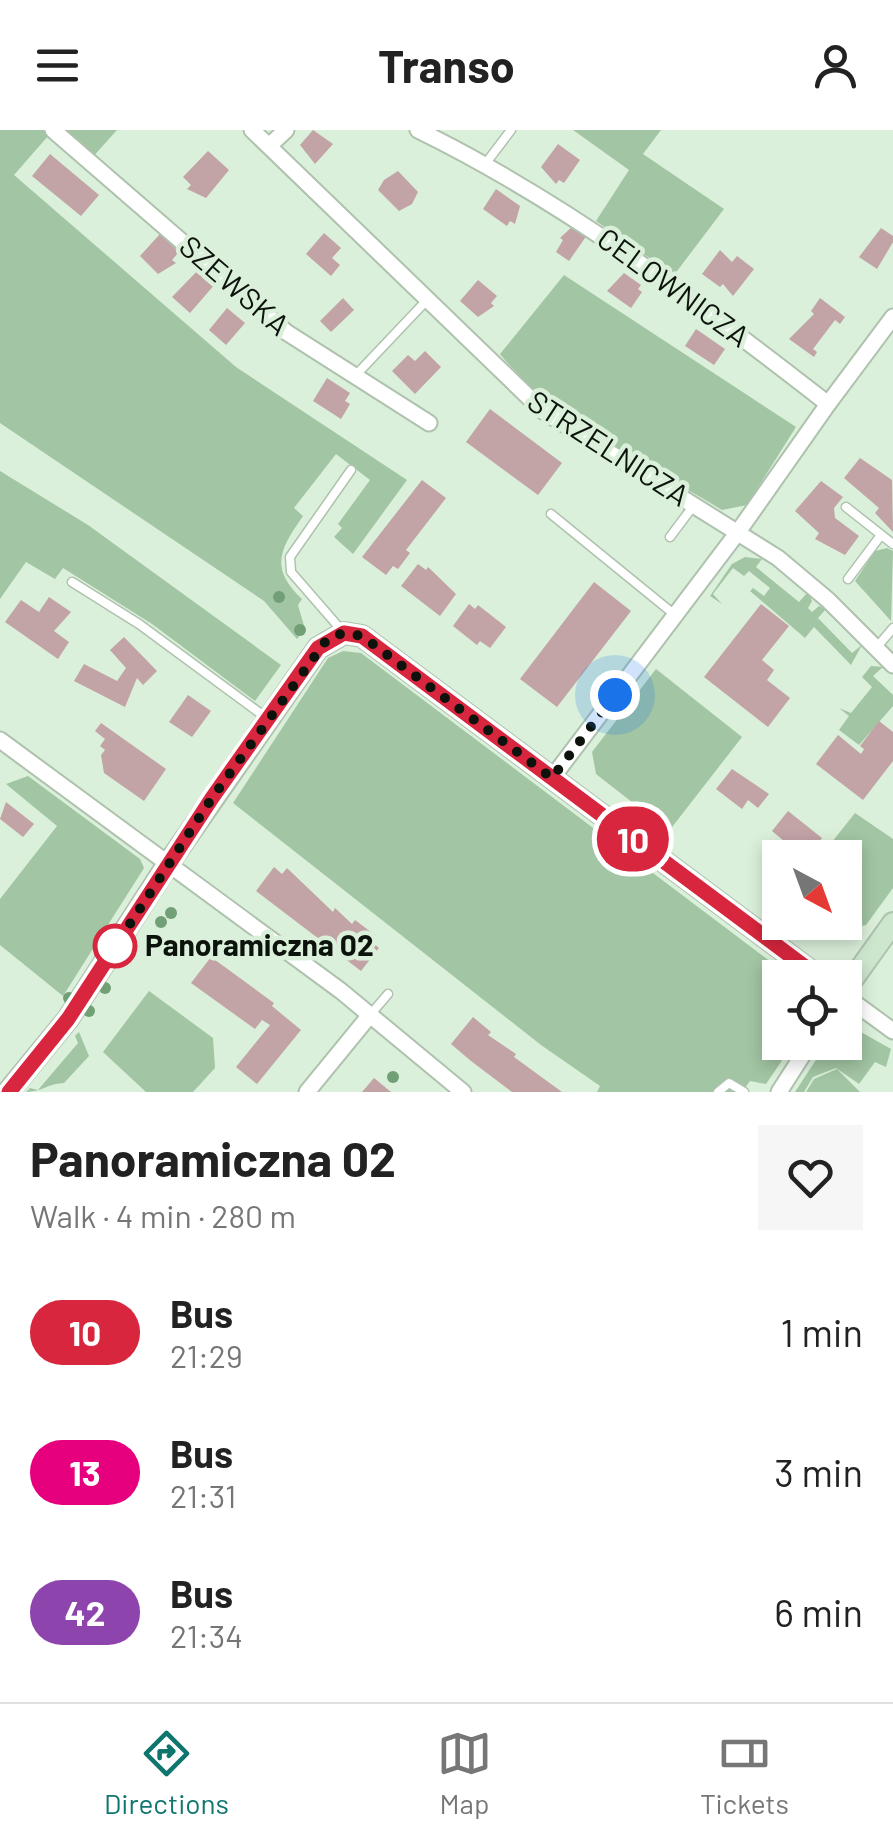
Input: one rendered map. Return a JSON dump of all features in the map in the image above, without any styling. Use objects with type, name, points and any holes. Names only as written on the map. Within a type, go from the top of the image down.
[{"type":"street","name":"SZEWSKA","points":[[52,130],[286,332],[429,423]]},
{"type":"street","name":"STRZELNICZA","points":[[252,130],[542,410],[738,532],[812,584],[893,664]]},
{"type":"street","points":[[269,146],[286,130]]},
{"type":"street","name":"CELOWNICZA","points":[[418,130],[486,163],[654,270],[828,404]]},
{"type":"street","points":[[552,778],[738,532],[893,317]]},
{"type":"street","points":[[8,1092],[68,1019],[168,864],[318,648],[344,633],[362,636],[796,960]]},
{"type":"street","points":[[0,740],[370,1015],[463,1092]]},
{"type":"street","points":[[862,968],[893,923]]},
{"type":"street","points":[[862,1006],[893,1031]]},
{"type":"street","points":[[307,1092],[370,1015]]},
{"type":"street","points":[[779,1092],[799,1060]]},
{"type":"lane","points":[[486,163],[510,130]]},
{"type":"lane","points":[[355,376],[427,300]]},
{"type":"lane","points":[[344,633],[291,572],[290,558],[351,470]]},
{"type":"lane","points":[[670,537],[694,506]]},
{"type":"lane","points":[[846,507],[893,544]]},
{"type":"lane","points":[[552,514],[675,615]]},
{"type":"lane","points":[[848,579],[881,535]]},
{"type":"lane","points":[[72,582],[139,624],[268,719]]},
{"type":"lane","points":[[876,648],[893,628]]},
{"type":"lane","points":[[370,1015],[388,994]]},
{"type":"lane","points":[[718,1092],[729,1084],[744,1092]]},
{"type":"green space","points":[[0,130],[43,130],[49,135],[14,175],[236,367],[407,480],[353,554],[334,537],[342,528],[338,524],[370,480],[336,454],[294,508],[303,516],[288,539],[282,568],[302,599],[298,605],[305,629],[297,639],[264,601],[0,423]]},
{"type":"green space","points":[[58,130],[117,130],[91,159]]},
{"type":"green space","points":[[573,130],[661,130],[643,154],[724,209],[674,275],[596,221],[629,170]]},
{"type":"green space","points":[[564,275],[796,427],[747,505],[722,510],[604,441],[547,401],[500,354]]},
{"type":"green space","points":[[0,471],[88,525],[281,665],[255,701],[152,624],[63,568],[55,579],[26,562],[0,599]]},
{"type":"green space","points":[[875,551],[893,551],[891,621],[855,581]]},
{"type":"green space","points":[[745,557],[762,559],[756,567],[799,602],[808,592],[812,601],[808,608],[812,612],[819,606],[826,609],[818,618],[852,653],[862,645],[851,665],[814,627],[805,638],[750,591],[753,588],[764,596],[770,588],[749,571],[744,576],[733,568],[713,594],[722,604],[710,596],[732,564]]},
{"type":"green space","points":[[343,651],[361,653],[768,960],[762,960],[762,1060],[782,1060],[766,1084],[750,1081],[742,1092],[597,1092],[600,1086],[541,1045],[233,803],[328,658]]},
{"type":"green space","points":[[871,666],[883,667],[873,676],[893,695],[893,706],[859,745],[839,730],[849,716],[839,708],[851,713],[872,687],[862,677]]},
{"type":"green space","points":[[656,669],[742,737],[669,831],[596,774],[592,752]]},
{"type":"green space","points":[[28,776],[140,859],[144,868],[63,996],[0,945],[0,899],[57,826],[6,784]]},
{"type":"green space","points":[[855,813],[893,839],[893,888],[866,925],[862,926],[862,840],[834,840]]},
{"type":"green space","points":[[149,991],[213,1038],[215,1068],[193,1092],[146,1092],[103,1052]]},
{"type":"green space","points":[[79,1032],[89,1056],[64,1083],[37,1091],[26,1092],[30,1088],[38,1090],[78,1043],[75,1036]]},
{"type":"green space","points":[[862,1033],[891,1049],[886,1067],[875,1062],[859,1084],[836,1068],[813,1077],[804,1092],[795,1092],[816,1060],[862,1060]]},
{"type":"green space","points":[[837,1069],[860,1092],[806,1092],[814,1079]]},
{"type":"building","points":[[313,130],[333,144],[315,164],[300,145]]},
{"type":"building","points":[[558,144],[580,160],[564,183],[559,180],[556,184],[541,167]]},
{"type":"building","points":[[208,151],[229,170],[206,198],[187,189],[191,185],[183,177]]},
{"type":"building","points":[[50,154],[99,195],[81,216],[32,176]]},
{"type":"building","points":[[398,171],[418,192],[412,204],[399,211],[378,190],[384,180]]},
{"type":"building","points":[[496,189],[520,206],[515,224],[510,221],[507,226],[483,209]]},
{"type":"building","points":[[574,225],[587,235],[569,261],[556,252],[563,240],[560,238]]},
{"type":"building","points":[[881,228],[893,236],[893,242],[877,269],[859,257]]},
{"type":"building","points":[[324,233],[341,248],[332,258],[340,265],[331,276],[306,254]]},
{"type":"building","points":[[160,234],[179,252],[172,260],[176,263],[158,274],[140,256]]},
{"type":"building","points":[[720,250],[732,262],[737,256],[754,269],[733,296],[723,284],[720,287],[702,274]]},
{"type":"building","points":[[203,265],[216,283],[190,313],[172,297]]},
{"type":"building","points":[[624,273],[641,285],[638,289],[642,292],[631,308],[607,291]]},
{"type":"building","points":[[478,280],[497,296],[491,303],[494,306],[478,317],[460,301]]},
{"type":"building","points":[[343,298],[354,310],[331,332],[320,321]]},
{"type":"building","points":[[820,298],[845,317],[840,324],[835,320],[813,349],[817,352],[814,357],[789,339],[814,314],[811,311]]},
{"type":"building","points":[[227,308],[245,323],[226,345],[209,330]]},
{"type":"building","points":[[696,329],[725,349],[714,365],[685,346]]},
{"type":"building","points":[[425,351],[441,367],[415,394],[392,371],[408,355],[415,361]]},
{"type":"building","points":[[327,378],[350,393],[345,401],[350,404],[341,419],[313,401]]},
{"type":"building","points":[[490,409],[562,463],[538,495],[466,442]]},
{"type":"building","points":[[860,458],[892,480],[893,532],[875,513],[879,508],[844,478]]},
{"type":"building","points":[[422,480],[446,498],[406,550],[410,553],[398,569],[393,566],[386,575],[362,557]]},
{"type":"building","points":[[821,481],[843,497],[834,508],[835,518],[859,536],[845,555],[815,539],[819,533],[795,511]]},
{"type":"building","points":[[418,564],[426,570],[428,567],[456,594],[440,616],[401,586]]},
{"type":"building","points":[[594,582],[631,611],[557,707],[520,679]]},
{"type":"building","points":[[49,597],[71,612],[54,631],[69,642],[58,659],[5,622],[21,600],[39,612]]},
{"type":"building","points":[[469,604],[475,609],[478,605],[506,627],[490,648],[480,641],[477,645],[453,626]]},
{"type":"building","points":[[761,604],[789,626],[762,660],[774,670],[767,680],[790,698],[768,727],[704,677]]},
{"type":"building","points":[[124,637],[157,671],[143,685],[137,678],[125,707],[74,681],[84,664],[117,681],[126,668],[110,650]]},
{"type":"building","points":[[188,695],[211,711],[192,737],[169,722]]},
{"type":"building","points":[[879,721],[893,732],[893,761],[863,800],[816,764],[838,735],[861,754],[864,749],[860,746]]},
{"type":"building","points":[[101,723],[166,769],[144,801],[104,773],[101,755],[105,750],[100,746],[105,739],[95,731]]},
{"type":"building","points":[[732,769],[769,794],[758,808],[748,800],[742,809],[716,789]]},
{"type":"building","points":[[6,802],[34,824],[23,837],[0,819]]},
{"type":"building","points":[[788,811],[822,838],[783,840],[772,831]]},
{"type":"building","points":[[274,867],[282,874],[287,868],[333,912],[335,908],[352,924],[355,920],[375,935],[371,941],[379,948],[361,971],[256,891]]},
{"type":"building","points":[[211,957],[274,1003],[272,1006],[301,1030],[257,1084],[236,1067],[270,1025],[262,1020],[255,1029],[191,983]]},
{"type":"building","points":[[473,1017],[491,1032],[488,1035],[516,1054],[514,1057],[562,1092],[512,1092],[471,1061],[451,1044]]},
{"type":"building","points":[[374,1078],[391,1092],[362,1092]]},
{"type":"bus line","name":"10","points":[[9,1092],[68,1019],[212,798],[318,648],[328,638],[344,633],[362,636],[796,960]]},
{"type":"place","name":"Panoramiczna 02","points":[[115,946]]},
{"type":"route","points":[[115,946],[113,950],[212,798],[328,638],[344,633],[362,636],[552,778],[615,695]]}]
